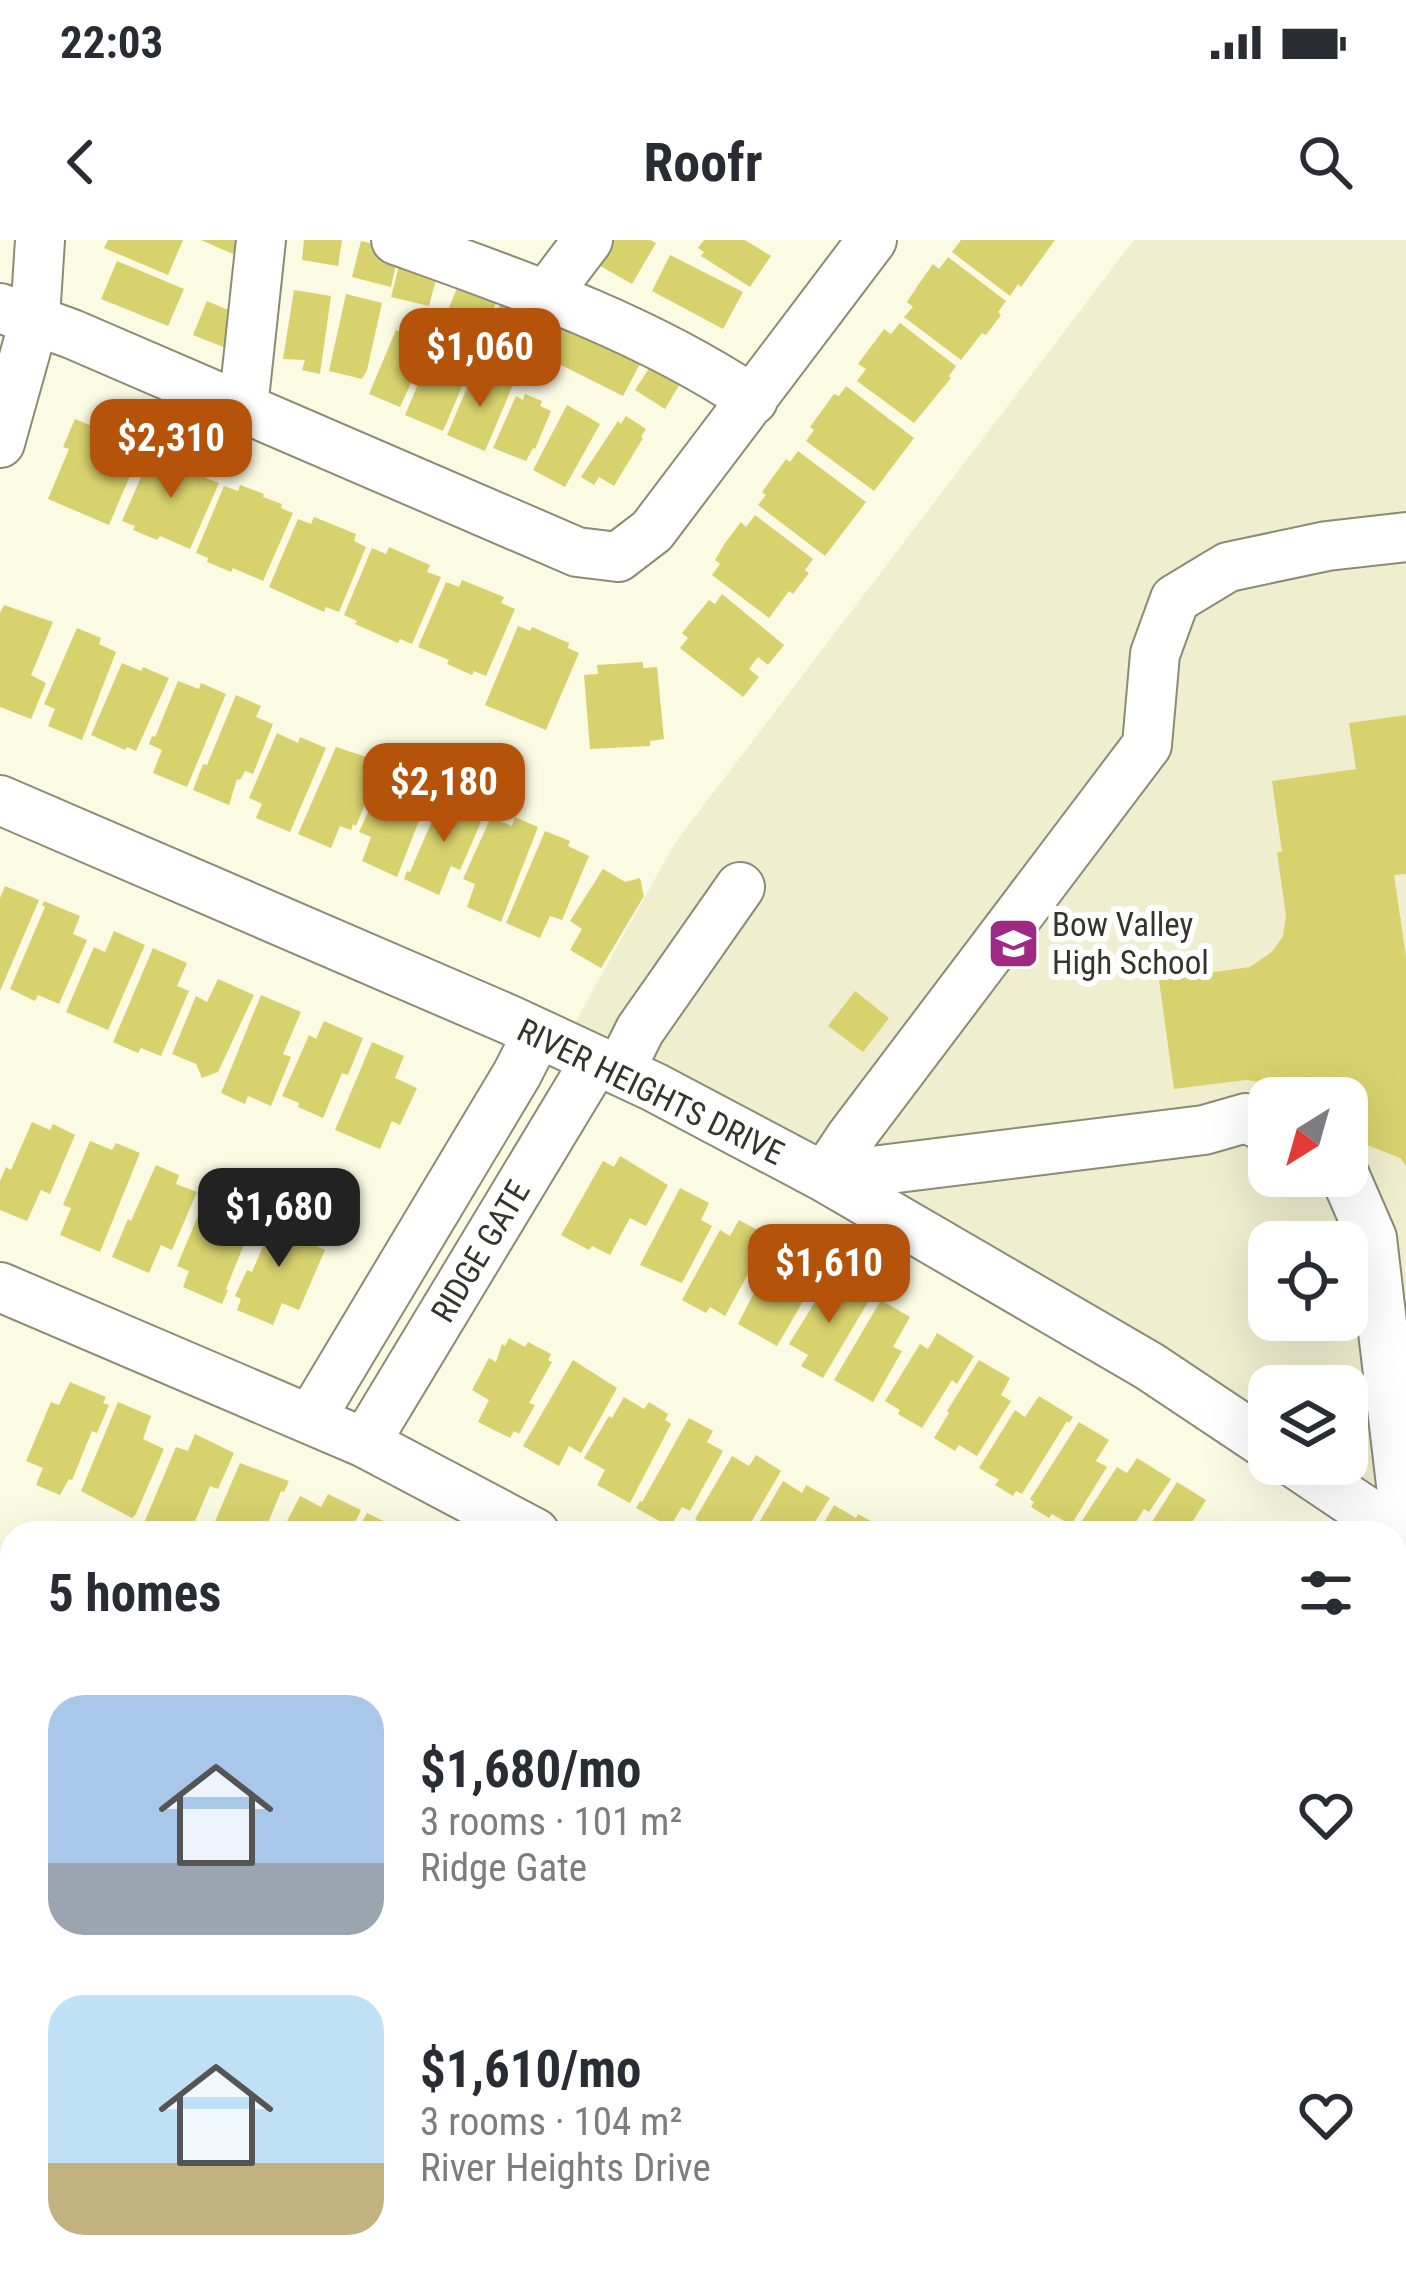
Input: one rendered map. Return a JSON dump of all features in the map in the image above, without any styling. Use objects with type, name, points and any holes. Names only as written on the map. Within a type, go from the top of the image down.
[{"type":"street","points":[[0,443],[18,313],[40,240]]},
{"type":"street","points":[[243,408],[261,240]]},
{"type":"street","points":[[396,240],[547,294],[701,365],[753,400]]},
{"type":"street","points":[[547,294],[588,240]]},
{"type":"street","points":[[18,313],[577,552],[618,556],[652,531],[872,240]]},
{"type":"street","points":[[824,1178],[1147,746],[1155,654],[1175,599],[1228,567],[1327,546],[1406,537]]},
{"type":"street","name":"RIVER HEIGHTS DRIVE","points":[[0,800],[608,1065],[824,1178],[1149,1366],[1248,1432]]},
{"type":"street","name":"RIDGE GATE","points":[[365,1443],[608,1065],[640,1030],[740,887]]},
{"type":"street","name":"RIDGE GATE","points":[[311,1418],[538,1033]]},
{"type":"street","points":[[824,1178],[1204,1130],[1248,1119]]},
{"type":"street","points":[[1354,1197],[1372,1238],[1405,1521]]},
{"type":"street","points":[[0,1287],[311,1418],[512,1521]]},
{"type":"street","points":[[1327,1485],[1381,1521]]},
{"type":"shaded area","name":"Bow Valley High School","points":[[1134,240],[1406,240],[1406,1521],[1381,1521],[1327,1485],[1368,1485],[1368,1365],[1248,1365],[1248,1434],[563,1044],[675,843]]},
{"type":"building","points":[[108,240],[183,240],[168,275],[104,248]]},
{"type":"building","points":[[201,240],[239,240],[233,254]]},
{"type":"building","points":[[304,240],[342,240],[338,266],[302,260]]},
{"type":"building","points":[[608,240],[656,243],[632,284],[595,263]]},
{"type":"building","points":[[704,240],[745,240],[771,256],[750,287],[701,256],[704,252],[698,248]]},
{"type":"building","points":[[961,240],[1055,240],[1010,296],[952,252]]},
{"type":"building","points":[[361,241],[399,250],[391,287],[352,277]]},
{"type":"building","points":[[670,255],[743,292],[723,329],[652,291]]},
{"type":"building","points":[[948,257],[1006,301],[986,335],[982,333],[961,360],[904,317],[913,307],[907,302],[933,264],[939,269]]},
{"type":"building","points":[[401,258],[439,268],[429,306],[391,297]]},
{"type":"building","points":[[117,261],[184,289],[168,326],[101,299]]},
{"type":"building","points":[[461,279],[499,295],[484,333],[445,317]]},
{"type":"building","points":[[294,290],[331,296],[320,374],[302,370],[305,360],[283,359]]},
{"type":"building","points":[[346,294],[382,303],[362,379],[329,371]]},
{"type":"building","points":[[504,295],[546,313],[531,350],[489,333]]},
{"type":"building","points":[[207,301],[240,315],[226,348],[193,335]]},
{"type":"building","points":[[563,320],[643,358],[623,396],[543,356]]},
{"type":"building","points":[[900,323],[956,366],[914,423],[857,381],[866,369],[858,364],[884,329],[891,334]]},
{"type":"building","points":[[396,330],[429,344],[400,407],[369,394]]},
{"type":"building","points":[[436,342],[473,361],[443,431],[405,415]]},
{"type":"building","points":[[655,359],[684,377],[665,409],[635,390]]},
{"type":"building","points":[[475,369],[513,385],[485,451],[447,435]]},
{"type":"building","points":[[846,386],[914,438],[874,491],[806,441],[814,430],[810,427],[834,394],[839,396]]},
{"type":"building","points":[[525,394],[551,411],[526,461],[493,448],[516,396],[523,400]]},
{"type":"building","points":[[567,405],[600,424],[565,487],[533,470]]},
{"type":"building","points":[[626,416],[646,429],[643,438],[614,486],[599,477],[594,485],[581,477]]},
{"type":"building","points":[[75,419],[132,438],[130,442],[142,448],[109,525],[48,499],[69,449],[63,447]]},
{"type":"building","points":[[798,451],[866,502],[825,556],[758,505],[786,459],[790,462]]},
{"type":"building","points":[[167,453],[219,483],[190,549],[160,536],[157,540],[122,521],[151,454],[163,460]]},
{"type":"building","points":[[240,485],[293,513],[263,581],[207,562],[208,558],[196,553],[224,486],[238,491]]},
{"type":"building","points":[[755,515],[813,559],[805,570],[809,573],[769,618],[712,575],[725,543],[741,522],[746,527]]},
{"type":"building","points":[[314,517],[356,534],[354,541],[366,547],[339,612],[326,607],[324,612],[269,587],[298,519],[311,524]]},
{"type":"building","points":[[389,547],[430,565],[427,572],[441,577],[412,644],[400,639],[398,643],[344,615],[372,548],[386,554]]},
{"type":"building","points":[[462,580],[504,597],[501,603],[515,609],[486,676],[474,671],[472,675],[418,647],[446,582],[459,587]]},
{"type":"building","points":[[722,594],[784,645],[768,665],[758,657],[749,669],[759,677],[743,697],[680,648],[688,638],[682,633],[709,600],[715,604]]},
{"type":"building","points":[[4,605],[53,622],[31,675],[46,683],[31,719],[0,707],[0,613]]},
{"type":"building","points":[[518,626],[569,643],[568,648],[579,653],[546,730],[485,705]]},
{"type":"building","points":[[77,628],[101,638],[99,644],[116,652],[82,740],[48,726],[55,709],[44,704]]},
{"type":"building","points":[[643,662],[643,668],[657,667],[664,739],[650,741],[650,746],[590,749],[584,675],[598,674],[597,665]]},
{"type":"building","points":[[122,663],[169,678],[136,751],[91,735]]},
{"type":"building","points":[[178,681],[199,689],[201,683],[226,694],[187,787],[153,773],[162,750],[149,744]]},
{"type":"building","points":[[236,695],[261,706],[256,717],[273,724],[253,774],[245,771],[237,779],[229,805],[193,790]]},
{"type":"building","name":"Bow Valley High School","points":[[1406,715],[1406,874],[1394,875],[1406,957],[1406,1166],[1400,1158],[1368,1145],[1368,1077],[1248,1077],[1174,1089],[1159,980],[1250,967],[1273,951],[1283,936],[1286,916],[1272,781],[1356,769],[1349,723]]},
{"type":"building","points":[[277,733],[326,748],[290,832],[256,818],[262,804],[249,798]]},
{"type":"building","points":[[336,747],[381,765],[356,826],[351,830],[340,826],[331,848],[298,834]]},
{"type":"building","points":[[383,780],[397,786],[410,781],[431,790],[397,877],[362,861],[371,837],[359,832]]},
{"type":"building","points":[[444,793],[467,802],[463,814],[481,822],[460,870],[451,866],[439,895],[404,879]]},
{"type":"building","points":[[491,817],[512,826],[515,817],[538,827],[501,922],[467,907],[475,884],[463,879]]},
{"type":"building","points":[[545,831],[570,841],[568,846],[589,856],[562,920],[550,916],[540,938],[506,923]]},
{"type":"building","points":[[603,869],[625,882],[640,878],[644,896],[601,968],[570,950],[582,929],[570,921]]},
{"type":"building","points":[[5,886],[39,900],[0,991],[0,898]]},
{"type":"building","points":[[44,901],[80,916],[73,934],[87,940],[59,1004],[38,995],[35,1001],[10,989]]},
{"type":"building","points":[[114,931],[145,945],[108,1030],[66,1012],[94,947],[105,952]]},
{"type":"building","points":[[153,948],[187,963],[177,986],[189,991],[161,1056],[113,1042]]},
{"type":"building","points":[[218,979],[254,995],[218,1072],[202,1078],[196,1064],[172,1054],[196,996],[207,1002]]},
{"type":"building","points":[[855,991],[889,1018],[863,1052],[828,1026]]},
{"type":"building","points":[[261,995],[301,1012],[283,1054],[291,1057],[271,1106],[248,1096],[245,1104],[221,1093]]},
{"type":"building","points":[[324,1021],[363,1038],[323,1118],[282,1096],[309,1035],[316,1039]]},
{"type":"building","points":[[372,1042],[404,1056],[395,1078],[417,1088],[400,1125],[392,1121],[380,1149],[335,1130]]},
{"type":"building","points":[[32,1122],[50,1130],[53,1124],[75,1135],[50,1194],[41,1190],[27,1221],[0,1210],[0,1181],[6,1167],[11,1170]]},
{"type":"building","points":[[90,1141],[112,1150],[116,1143],[140,1153],[100,1252],[60,1235],[71,1208],[63,1205]]},
{"type":"building","points":[[620,1156],[668,1185],[646,1226],[630,1218],[610,1255],[561,1235],[603,1161],[614,1167]]},
{"type":"building","points":[[156,1165],[179,1175],[176,1184],[197,1192],[172,1250],[161,1245],[149,1273],[112,1257]]},
{"type":"building","points":[[680,1188],[709,1203],[701,1220],[712,1226],[682,1283],[640,1265]]},
{"type":"building","points":[[208,1192],[258,1210],[222,1304],[183,1287],[189,1271],[177,1266]]},
{"type":"building","points":[[267,1212],[306,1222],[299,1239],[325,1250],[299,1310],[282,1303],[273,1325],[237,1310],[241,1299],[235,1296],[247,1270],[252,1272],[270,1230],[260,1226]]},
{"type":"building","points":[[739,1220],[774,1239],[759,1267],[753,1265],[725,1316],[710,1307],[706,1313],[682,1300],[720,1230],[730,1236]]},
{"type":"building","points":[[780,1242],[812,1260],[801,1281],[812,1286],[777,1346],[738,1324]]},
{"type":"building","points":[[841,1278],[871,1297],[823,1378],[801,1366],[808,1355],[789,1344],[818,1297],[826,1301]]},
{"type":"building","points":[[881,1300],[910,1317],[893,1347],[902,1351],[873,1402],[834,1380]]},
{"type":"building","points":[[937,1333],[974,1356],[957,1384],[952,1380],[922,1428],[885,1401],[920,1344],[928,1349]]},
{"type":"building","points":[[509,1338],[551,1354],[548,1360],[552,1362],[529,1403],[535,1405],[519,1434],[514,1431],[510,1438],[478,1422],[489,1400],[472,1390],[489,1358],[496,1362]]},
{"type":"building","points":[[573,1360],[617,1388],[581,1453],[569,1446],[559,1466],[523,1446]]},
{"type":"building","points":[[979,1360],[1010,1378],[1001,1395],[1011,1401],[977,1456],[959,1445],[955,1451],[934,1438]]},
{"type":"building","points":[[70,1382],[106,1397],[103,1403],[109,1405],[60,1495],[36,1485],[43,1468],[26,1461],[51,1402],[59,1405]]},
{"type":"building","points":[[1039,1396],[1073,1417],[1022,1494],[1016,1491],[1013,1496],[979,1468],[1015,1410],[1025,1417]]},
{"type":"building","points":[[624,1397],[644,1409],[649,1402],[668,1414],[665,1420],[671,1424],[630,1503],[597,1485],[605,1470],[584,1458]]},
{"type":"building","points":[[118,1402],[151,1416],[143,1439],[164,1449],[132,1518],[81,1491]]},
{"type":"building","points":[[689,1418],[713,1431],[707,1442],[723,1451],[690,1511],[682,1507],[674,1521],[659,1521],[636,1508]]},
{"type":"building","points":[[1079,1422],[1109,1440],[1096,1461],[1107,1467],[1073,1521],[1052,1514],[1049,1518],[1031,1507],[1030,1499]]},
{"type":"building","points":[[195,1434],[234,1453],[218,1489],[210,1486],[195,1521],[145,1521],[176,1447],[188,1451]]},
{"type":"building","points":[[756,1455],[781,1471],[752,1521],[695,1519],[732,1456],[749,1466]]},
{"type":"building","points":[[1137,1458],[1171,1479],[1149,1512],[1144,1509],[1136,1521],[1082,1521],[1117,1467],[1127,1473]]},
{"type":"building","points":[[240,1463],[289,1481],[269,1521],[215,1521]]},
{"type":"building","points":[[783,1481],[802,1493],[806,1485],[830,1498],[816,1521],[760,1521]]},
{"type":"building","points":[[1177,1482],[1206,1500],[1193,1521],[1153,1521]]},
{"type":"building","points":[[328,1494],[361,1510],[356,1521],[287,1521],[300,1496],[321,1507]]},
{"type":"building","points":[[834,1505],[871,1521],[825,1521]]},
{"type":"place","name":"Bow Valley High School","points":[[1013,943]]}]
